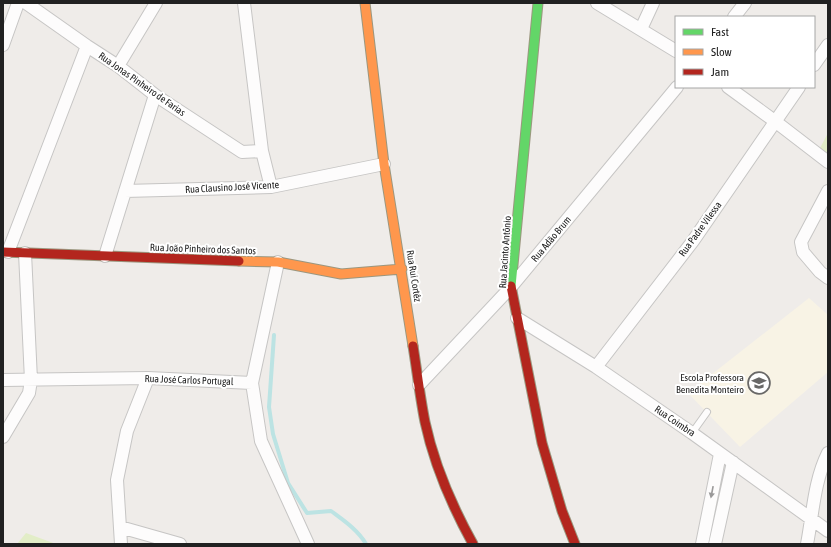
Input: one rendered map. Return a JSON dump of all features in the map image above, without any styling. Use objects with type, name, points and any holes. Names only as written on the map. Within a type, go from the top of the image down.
[{"type":"street","points":[[3,45],[18,3]]},
{"type":"street","points":[[118,66],[156,3]]},
{"type":"street","points":[[244,3],[262,151],[270,187]]},
{"type":"street","name":"Rua Rui Cortêz","points":[[365,3],[384,164],[402,269],[425,422],[437,464],[457,515],[473,544]]},
{"type":"street","name":"Rua Jacinto Antônio","points":[[538,3],[511,287],[542,443],[562,511],[575,544]]},
{"type":"street","points":[[597,3],[675,50]]},
{"type":"street","points":[[641,29],[652,3]]},
{"type":"street","points":[[735,16],[746,3]]},
{"type":"street","name":"Rua Jonas Pinheiro de Farias","points":[[34,5],[87,46],[118,66],[155,95],[242,152],[262,151]]},
{"type":"street","points":[[815,64],[828,45]]},
{"type":"street","points":[[5,252],[87,46]]},
{"type":"street","name":"Rua Adão Brum","points":[[419,385],[511,287],[676,88]]},
{"type":"street","points":[[729,88],[828,162]]},
{"type":"street","name":"Rua Padre Vilessa","points":[[596,367],[693,241],[798,88]]},
{"type":"street","points":[[105,256],[155,95]]},
{"type":"street","name":"Rua Clausino José Vicente","points":[[125,191],[270,187],[384,164]]},
{"type":"street","points":[[828,191],[801,242],[803,252],[820,272],[828,278]]},
{"type":"street","name":"Rua João Pinheiro dos Santos","points":[[5,252],[278,262],[341,274],[402,269]]},
{"type":"street","points":[[3,437],[29,393],[31,380],[25,253]]},
{"type":"street","points":[[278,262],[252,383],[261,441],[308,544]]},
{"type":"street","name":"Rua Coimbra","points":[[516,318],[596,367],[692,433],[828,531]]},
{"type":"street","points":[[121,544],[118,480],[127,431],[148,378]]},
{"type":"street","name":"Rua José Carlos Portugal","points":[[3,380],[148,378],[252,383]]},
{"type":"street","points":[[808,544],[816,486],[822,464],[828,453]]},
{"type":"street","points":[[702,544],[720,454]]},
{"type":"street","points":[[715,544],[733,462]]},
{"type":"street","points":[[120,528],[180,544]]},
{"type":"lane","points":[[692,433],[707,412]]},
{"type":"shaded area","name":"Escola Professora Benedita Monteiro","points":[[809,298],[828,315],[828,372],[740,447],[688,393]]},
{"type":"green space","points":[[828,133],[828,153],[820,148]]},
{"type":"green space","points":[[26,533],[56,544],[17,544]]},
{"type":"waterway","points":[[274,335],[269,407],[273,434],[288,483],[307,513],[331,511],[355,530],[366,544]]},
{"type":"traffic: fast","points":[[511,286],[538,3]]},
{"type":"traffic: slow","points":[[365,3],[384,164],[413,346]]},
{"type":"traffic: slow","points":[[239,261],[278,262],[341,274],[402,269]]},
{"type":"traffic: jam","points":[[3,252],[239,261]]},
{"type":"traffic: jam","points":[[511,286],[542,443],[562,511],[575,544]]},
{"type":"traffic: jam","points":[[413,346],[423,413],[433,453],[451,500],[473,544]]},
{"type":"place","name":"Escola Professora Benedita Monteiro","points":[[759,383]]}]
